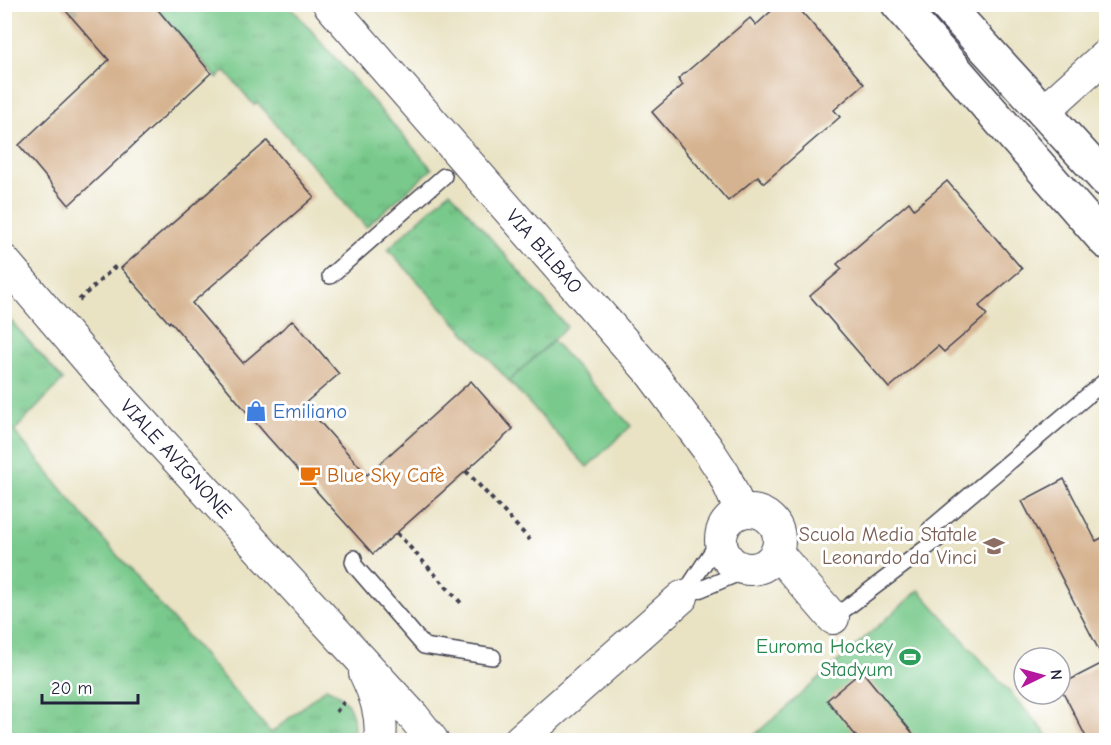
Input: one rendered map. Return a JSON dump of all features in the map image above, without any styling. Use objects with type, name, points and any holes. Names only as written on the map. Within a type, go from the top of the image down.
[{"type":"street","name":"VIA BILBAO","points":[[329,4],[651,373],[724,474],[741,512]]},
{"type":"street","points":[[898,4],[1107,243]]},
{"type":"street","points":[[947,5],[1107,180]]},
{"type":"street","points":[[1043,112],[1107,55]]},
{"type":"street","name":"VIALE AVIGNONE","points":[[4,261],[118,395],[413,716],[432,741]]},
{"type":"street","points":[[741,512],[764,513],[778,531],[777,553],[769,562],[761,566],[749,569],[738,566],[728,559],[723,549],[721,538],[726,525],[731,518],[741,512]]},
{"type":"street","points":[[777,553],[833,618]]},
{"type":"street","points":[[520,741],[682,597]]},
{"type":"street","name":"VIALE AVIGNONE","points":[[354,653],[378,707],[381,723],[380,741]]},
{"type":"street","points":[[538,741],[557,706]]},
{"type":"lane","points":[[330,276],[444,176]]},
{"type":"lane","points":[[833,618],[938,539],[930,529],[1107,380]]},
{"type":"lane","points":[[682,597],[721,538]]},
{"type":"lane","points":[[354,558],[355,566],[424,646],[493,657]]},
{"type":"lane","points":[[682,597],[749,569]]},
{"type":"path","points":[[79,300],[117,264]]},
{"type":"path","points":[[466,471],[530,540]]},
{"type":"path","points":[[397,533],[461,603]]},
{"type":"green space","points":[[153,5],[289,5],[432,169],[366,227],[257,102],[254,105],[225,71],[217,78]]},
{"type":"green space","points":[[450,191],[567,327],[509,381],[388,249]]},
{"type":"green space","points":[[4,313],[63,380],[14,431],[104,540],[271,733],[326,688],[341,697],[350,708],[354,723],[353,740],[5,740]]},
{"type":"green space","points":[[553,341],[631,426],[587,467],[509,381]]},
{"type":"green space","name":"Euroma Hockey Stadyum","points":[[919,590],[1012,695],[1012,706],[1022,706],[1052,740],[749,740]]},
{"type":"building","points":[[60,4],[153,4],[211,73],[69,205],[19,145],[109,60]]},
{"type":"building","points":[[779,4],[795,4],[864,84],[834,110],[840,117],[764,183],[758,176],[728,201],[652,112],[683,85],[678,79],[750,18],[756,25]]},
{"type":"building","points":[[267,141],[314,197],[192,303],[243,363],[293,320],[339,374],[304,404],[367,475],[471,381],[513,429],[373,554],[121,268]]},
{"type":"building","points":[[947,181],[1022,269],[979,306],[987,315],[944,352],[938,346],[889,388],[810,296],[842,269],[837,264],[909,202],[914,209]]},
{"type":"building","points":[[1064,479],[1096,541],[1107,535],[1107,741],[1088,741],[1070,706],[1072,706],[1072,679],[1105,662],[1022,501]]},
{"type":"building","points":[[862,671],[919,741],[860,741],[827,700]]},
{"type":"tunnel","points":[[63,7],[66,4]]},
{"type":"place","name":"Emiliano","points":[[256,411]]},
{"type":"place","name":"Blue Sky Cafè","points":[[310,475]]},
{"type":"place","name":"Scuola Media Statale Leonardo da Vinci","points":[[994,546]]},
{"type":"place","name":"Euroma Hockey Stadyum","points":[[910,657]]}]
